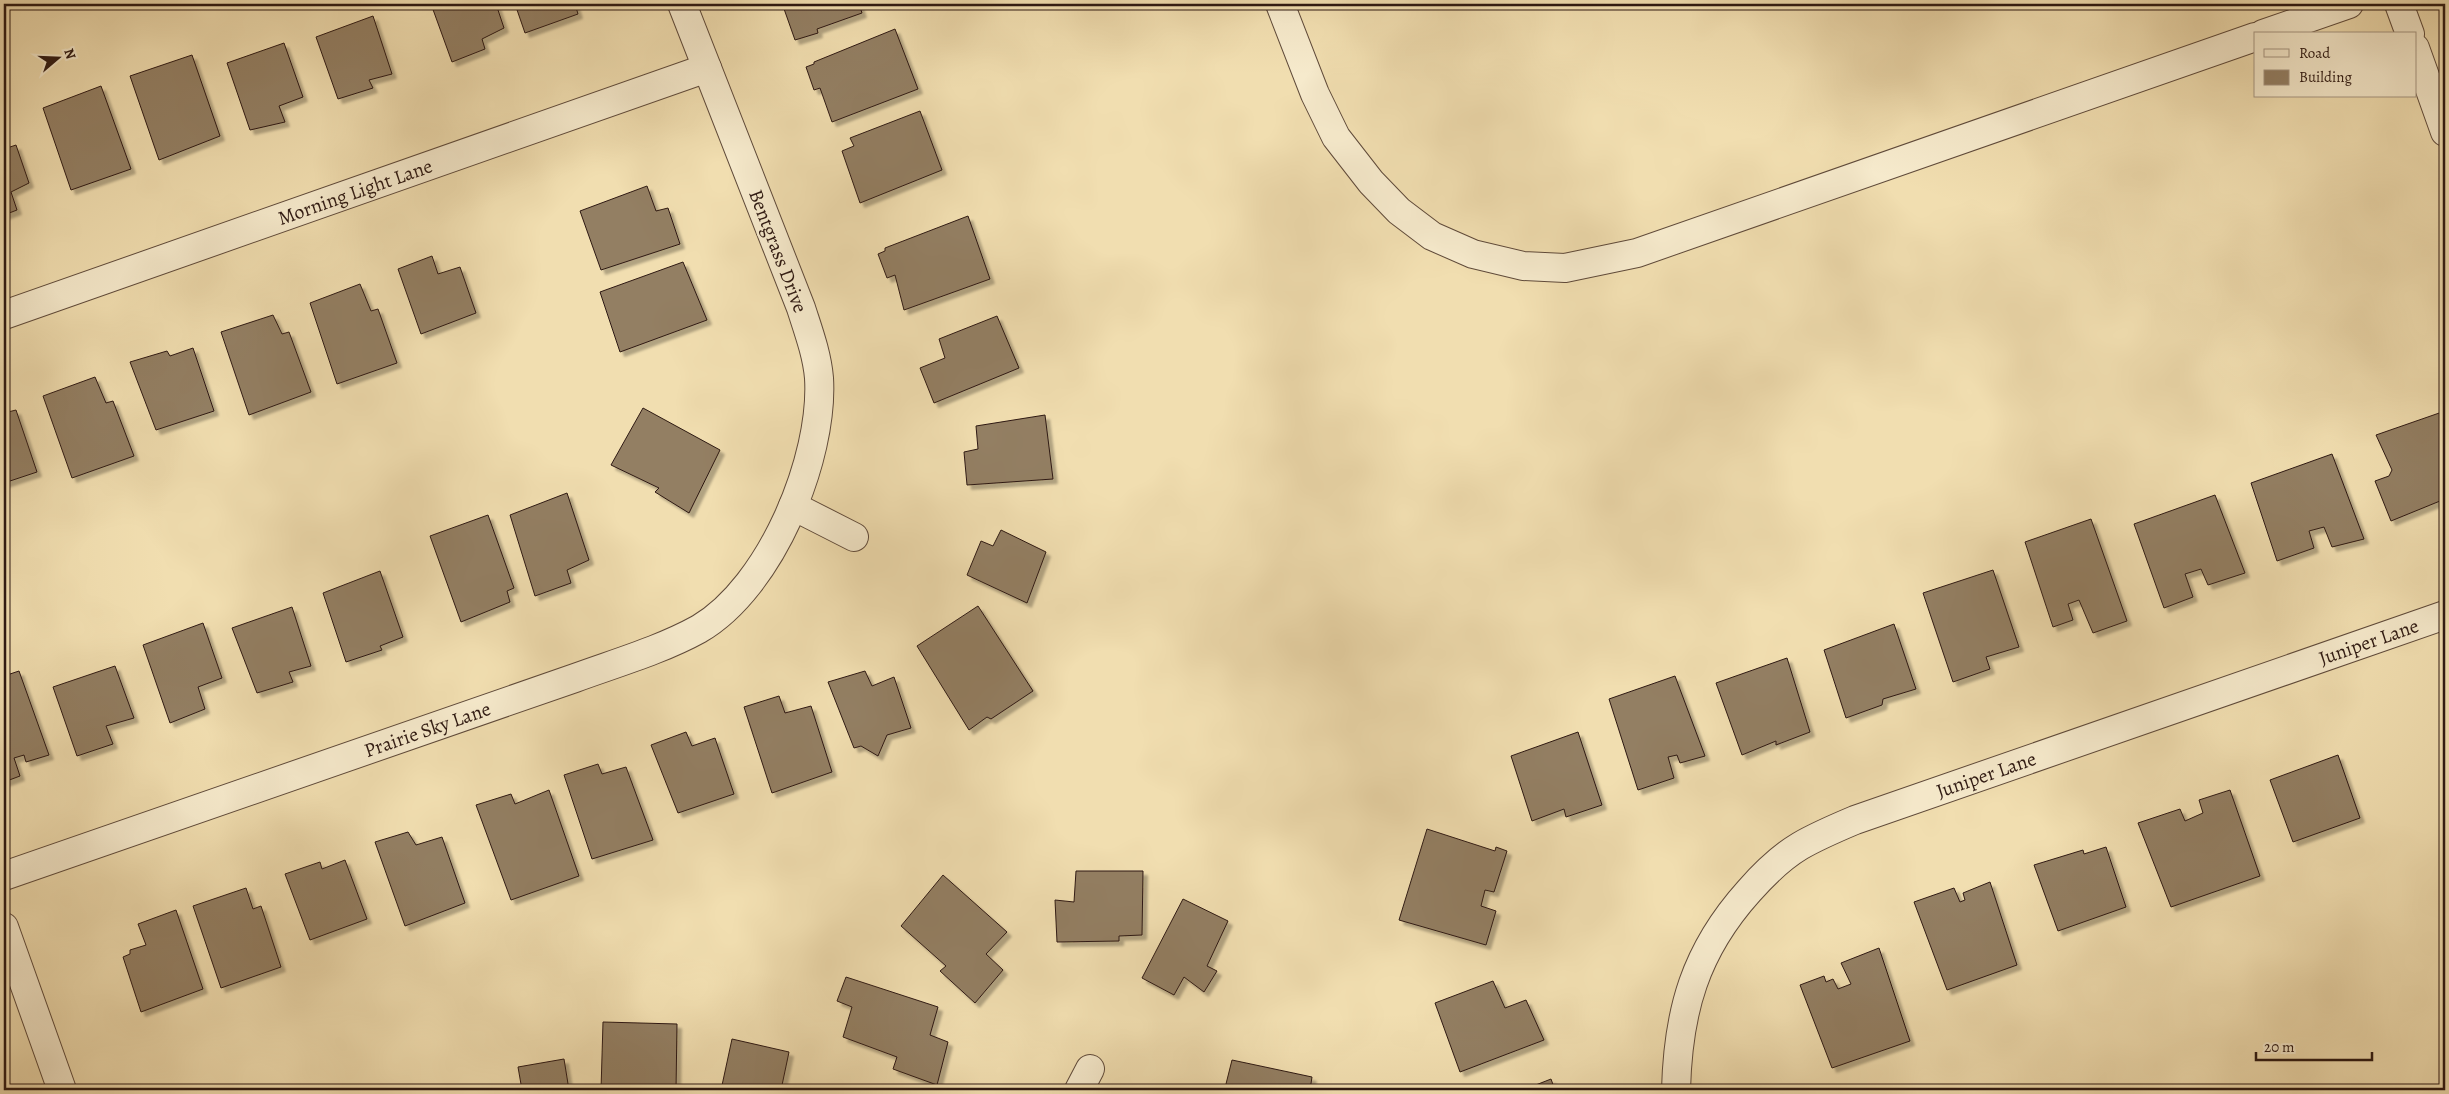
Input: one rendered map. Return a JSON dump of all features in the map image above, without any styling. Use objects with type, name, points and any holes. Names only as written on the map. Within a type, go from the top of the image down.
[{"type":"street","name":"Bentgrass Drive","points":[[682,4],[801,308],[814,350],[819,377],[818,410],[811,452],[793,506]]},
{"type":"street","points":[[1280,4],[1315,94],[1336,137],[1371,182],[1399,211],[1432,236],[1473,254],[1523,266],[1565,268],[1637,253],[2254,36]]},
{"type":"street","points":[[2269,32],[2349,4]]},
{"type":"street","points":[[2399,4],[2409,32]]},
{"type":"street","points":[[2416,51],[2445,132]]},
{"type":"street","name":"Morning Light Lane","points":[[4,315],[707,68]]},
{"type":"street","points":[[793,506],[854,537]]},
{"type":"street","name":"Prairie Sky Lane","points":[[4,876],[575,678],[700,628],[732,602],[762,565],[793,506]]},
{"type":"street","name":"Juniper Lane","points":[[1676,1090],[1677,1060],[1684,1012],[1697,970],[1714,936],[1740,901],[1771,867],[1799,847],[1855,820],[2445,615]]},
{"type":"street","points":[[4,927],[62,1090]]},
{"type":"building","points":[[431,4],[496,4],[504,28],[482,39],[485,49],[452,62]]},
{"type":"building","points":[[515,4],[575,4],[578,14],[525,33]]},
{"type":"building","points":[[788,4],[859,4],[862,13],[817,29],[818,33],[795,40],[783,6]]},
{"type":"building","points":[[373,16],[392,74],[369,80],[373,88],[338,99],[316,37]]},
{"type":"building","points":[[895,29],[918,89],[832,122],[820,88],[814,90],[806,67]]},
{"type":"building","points":[[284,43],[303,97],[279,106],[285,122],[250,130],[227,63]]},
{"type":"building","points":[[192,55],[220,136],[159,160],[130,76]]},
{"type":"building","points":[[101,86],[131,169],[71,190],[43,108]]},
{"type":"building","points":[[920,111],[942,170],[860,203],[842,151],[854,146],[850,138]]},
{"type":"building","points":[[16,145],[29,183],[11,192],[17,210],[4,215],[4,149]]},
{"type":"building","points":[[647,186],[656,211],[668,208],[680,244],[601,270],[580,211]]},
{"type":"building","points":[[968,216],[990,279],[904,310],[895,275],[887,278],[878,254],[885,251],[885,248]]},
{"type":"building","points":[[432,256],[438,274],[460,267],[476,313],[421,334],[398,269]]},
{"type":"building","points":[[683,262],[707,320],[620,352],[600,292]]},
{"type":"building","points":[[360,284],[371,311],[378,309],[397,363],[337,384],[310,303]]},
{"type":"building","points":[[273,315],[282,334],[289,332],[311,392],[249,415],[221,332]]},
{"type":"building","points":[[997,316],[1019,368],[934,403],[920,368],[945,358],[939,339]]},
{"type":"building","points":[[193,348],[214,411],[156,430],[130,362],[167,351],[170,356]]},
{"type":"building","points":[[95,377],[106,403],[113,401],[134,456],[72,478],[43,396]]},
{"type":"building","points":[[643,408],[720,450],[689,513],[655,492],[659,488],[611,465]]},
{"type":"building","points":[[16,410],[37,472],[4,483],[4,413]]},
{"type":"building","points":[[2445,411],[2445,511],[2443,512],[2440,501],[2391,521],[2375,481],[2389,476],[2392,470],[2376,435]]},
{"type":"building","points":[[1045,415],[1053,479],[967,485],[964,452],[978,449],[976,426]]},
{"type":"building","points":[[2332,454],[2364,539],[2332,547],[2324,527],[2309,531],[2314,548],[2277,561],[2251,483]]},
{"type":"building","points":[[567,493],[589,560],[567,570],[571,583],[535,596],[510,515]]},
{"type":"building","points":[[2215,495],[2245,573],[2208,585],[2201,569],[2185,574],[2193,597],[2164,608],[2134,524]]},
{"type":"building","points":[[488,515],[514,588],[507,591],[510,602],[461,622],[430,536]]},
{"type":"building","points":[[2091,519],[2127,621],[2093,633],[2079,600],[2068,604],[2073,620],[2053,627],[2025,542]]},
{"type":"building","points":[[1001,530],[1046,552],[1027,603],[967,575],[981,541],[993,546]]},
{"type":"building","points":[[1993,570],[2019,647],[1986,657],[1990,669],[1953,682],[1923,593]]},
{"type":"building","points":[[380,571],[403,637],[380,646],[382,650],[346,662],[323,593]]},
{"type":"building","points":[[978,606],[1033,691],[991,719],[987,717],[969,730],[917,646]]},
{"type":"building","points":[[292,607],[311,666],[289,672],[293,682],[257,693],[232,628]]},
{"type":"building","points":[[203,623],[222,678],[198,687],[205,709],[170,723],[143,645]]},
{"type":"building","points":[[1894,624],[1916,689],[1883,699],[1882,705],[1846,718],[1824,650]]},
{"type":"building","points":[[1787,658],[1810,732],[1776,745],[1776,741],[1742,755],[1716,683]]},
{"type":"building","points":[[115,666],[134,718],[106,726],[113,744],[77,756],[53,687]]},
{"type":"building","points":[[19,671],[49,755],[26,762],[24,755],[14,758],[20,776],[4,782],[4,676]]},
{"type":"building","points":[[865,671],[872,686],[894,677],[911,728],[887,735],[878,756],[861,746],[854,748],[828,682]]},
{"type":"building","points":[[1675,676],[1705,756],[1680,763],[1677,755],[1668,757],[1674,778],[1638,790],[1609,699]]},
{"type":"building","points":[[779,696],[785,713],[811,706],[832,772],[772,793],[744,707]]},
{"type":"building","points":[[686,732],[692,746],[715,738],[734,794],[678,813],[651,745]]},
{"type":"building","points":[[1578,732],[1602,805],[1566,817],[1564,809],[1532,821],[1511,756]]},
{"type":"building","points":[[2338,755],[2360,818],[2293,842],[2270,780]]},
{"type":"building","points":[[598,764],[602,774],[626,767],[653,840],[592,859],[564,775]]},
{"type":"building","points":[[549,790],[579,876],[511,900],[476,805],[511,794],[515,804]]},
{"type":"building","points":[[2230,790],[2260,876],[2171,907],[2138,823],[2180,809],[2185,821],[2203,813],[2199,800]]},
{"type":"building","points":[[1427,829],[1495,851],[1496,847],[1507,851],[1494,892],[1485,890],[1481,906],[1496,911],[1486,945],[1399,920]]},
{"type":"building","points":[[408,832],[416,845],[442,837],[465,903],[405,926],[375,842]]},
{"type":"building","points":[[2106,847],[2126,907],[2058,931],[2034,865],[2083,850],[2084,854]]},
{"type":"building","points":[[345,860],[367,919],[310,940],[285,874],[320,862],[322,869]]},
{"type":"building","points":[[1076,871],[1143,871],[1142,935],[1119,936],[1119,941],[1057,942],[1055,900],[1074,902]]},
{"type":"building","points":[[943,875],[1007,932],[986,954],[1003,970],[975,1003],[940,971],[946,966],[901,926]]},
{"type":"building","points":[[1990,882],[2017,965],[1947,990],[1914,902],[1954,888],[1960,902],[1965,900],[1963,893]]},
{"type":"building","points":[[246,888],[253,909],[261,906],[281,967],[221,988],[193,906]]},
{"type":"building","points":[[1183,899],[1228,921],[1207,966],[1217,971],[1204,992],[1184,977],[1174,995],[1142,978]]},
{"type":"building","points":[[176,910],[203,989],[141,1012],[123,957],[130,954],[130,950],[146,945],[138,924]]},
{"type":"building","points":[[1879,948],[1910,1041],[1832,1068],[1800,985],[1824,976],[1826,982],[1833,979],[1838,989],[1851,984],[1841,963]]},
{"type":"building","points":[[846,977],[938,1007],[930,1035],[948,1042],[937,1085],[893,1069],[897,1057],[843,1037],[852,1007],[837,1001]]},
{"type":"building","points":[[1493,981],[1505,1008],[1526,1000],[1544,1040],[1460,1072],[1435,1003]]},
{"type":"building","points":[[603,1022],[677,1024],[676,1090],[601,1090]]},
{"type":"building","points":[[732,1039],[789,1052],[781,1090],[721,1090]]},
{"type":"building","points":[[564,1059],[569,1090],[522,1090],[518,1067]]},
{"type":"building","points":[[1232,1060],[1312,1077],[1310,1090],[1211,1090],[1212,1087],[1225,1088]]},
{"type":"building","points":[[1551,1079],[1555,1090],[1523,1090]]},
{"type":"building","points":[[454,1085],[456,1090],[440,1090]]}]
